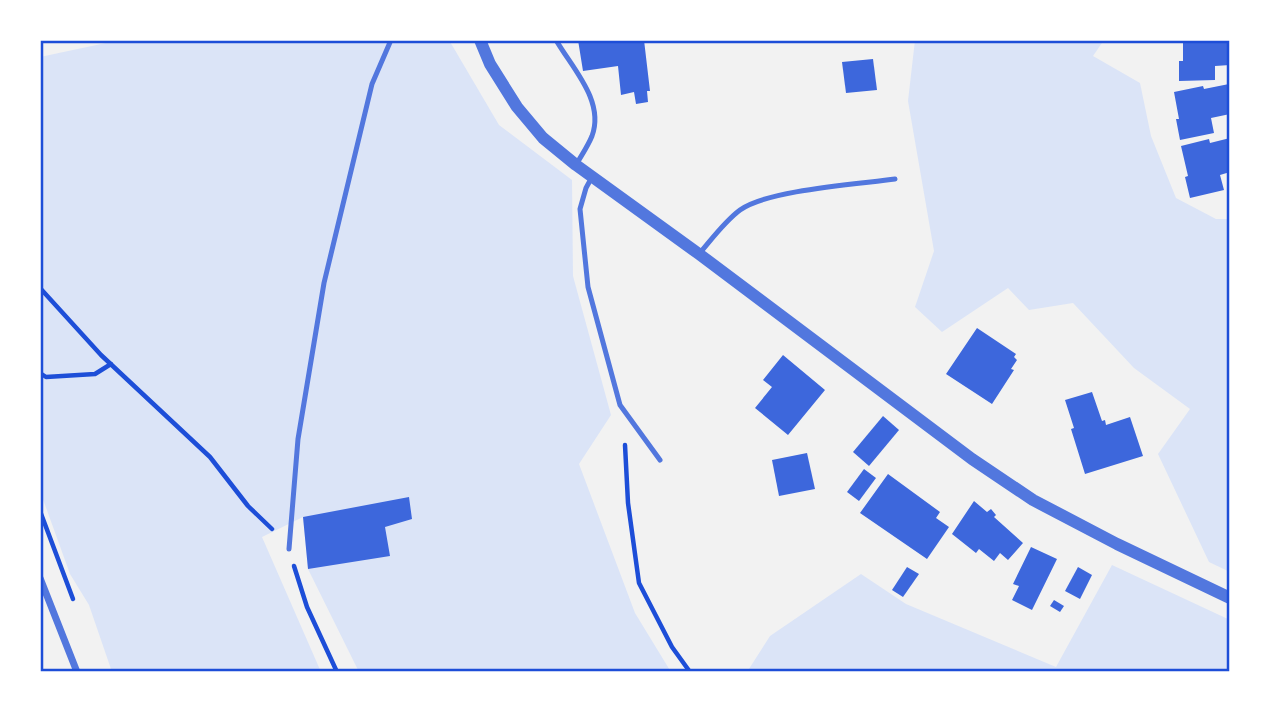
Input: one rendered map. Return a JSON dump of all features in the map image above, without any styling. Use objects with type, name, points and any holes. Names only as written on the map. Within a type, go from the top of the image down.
[{"type":"street","points":[[480,40],[490,64],[517,107],[543,138],[592,177],[972,459],[1033,500],[1230,598]]},
{"type":"street","points":[[40,578],[77,672]]},
{"type":"lane","points":[[289,549],[298,439],[324,283],[372,85],[391,40]]},
{"type":"lane","points":[[556,40],[588,90],[595,115],[591,138],[576,165]]},
{"type":"lane","points":[[592,177],[580,209],[588,288],[620,405],[660,460]]},
{"type":"lane","points":[[699,254],[741,209],[771,197],[895,179]]},
{"type":"path","points":[[40,288],[111,365],[209,457],[248,506],[287,543],[307,607],[337,672]]},
{"type":"path","points":[[40,373],[46,377],[95,374],[111,365]]},
{"type":"path","points":[[624,410],[628,503],[639,583],[672,648],[690,672]]},
{"type":"path","points":[[40,511],[77,610]]},
{"type":"shaded area","points":[[120,40],[449,40],[499,125],[572,180],[573,276],[611,415],[579,464],[635,613],[671,672],[359,672],[308,569],[303,517],[262,537],[321,672],[112,672],[89,605],[70,574],[40,491],[40,57]]},
{"type":"shaded area","points":[[915,40],[1104,40],[1093,56],[1140,83],[1151,136],[1176,198],[1216,219],[1230,219],[1230,572],[1209,562],[1158,454],[1190,409],[1134,368],[1073,303],[1029,310],[1008,288],[942,332],[915,307],[934,251],[908,101]]},
{"type":"shaded area","points":[[1112,565],[1230,620],[1230,672],[747,672],[770,636],[861,574],[906,604],[1056,667]]},
{"type":"building","points":[[578,40],[644,40],[650,91],[647,91],[648,102],[636,104],[634,92],[621,95],[618,66],[583,71]]},
{"type":"building","points":[[1183,40],[1230,40],[1230,65],[1215,66],[1215,80],[1179,81]]},
{"type":"building","points":[[873,59],[877,90],[846,93],[842,62]]},
{"type":"building","points":[[1229,84],[1230,114],[1211,118],[1214,133],[1180,140],[1174,92]]},
{"type":"building","points":[[1230,138],[1230,172],[1220,175],[1224,190],[1190,198],[1181,146],[1209,139],[1210,143]]},
{"type":"building","points":[[977,328],[1016,354],[1014,357],[1017,360],[1011,369],[1014,370],[992,404],[946,374]]},
{"type":"building","points":[[783,355],[825,390],[788,435],[755,408],[772,387],[763,380]]},
{"type":"building","points":[[1092,392],[1102,421],[1105,420],[1106,425],[1130,417],[1143,456],[1085,474],[1065,400]]},
{"type":"building","points":[[883,416],[899,430],[869,466],[853,452]]},
{"type":"building","points":[[807,453],[815,489],[779,496],[772,460]]},
{"type":"building","points":[[864,469],[876,478],[859,501],[847,492]]},
{"type":"building","points":[[888,474],[940,512],[936,518],[949,527],[927,559],[860,513]]},
{"type":"building","points":[[409,497],[412,519],[385,527],[390,556],[308,569],[303,517]]},
{"type":"building","points":[[974,501],[987,512],[991,509],[996,515],[994,517],[1023,543],[1008,560],[1000,553],[994,561],[979,549],[976,553],[952,534]]},
{"type":"building","points":[[1031,547],[1057,559],[1032,610],[1012,600],[1019,586],[1013,584]]},
{"type":"building","points":[[907,567],[919,574],[903,597],[892,590]]},
{"type":"building","points":[[1078,567],[1092,575],[1080,599],[1065,591]]},
{"type":"building","points":[[1054,600],[1064,606],[1060,612],[1050,606]]}]
